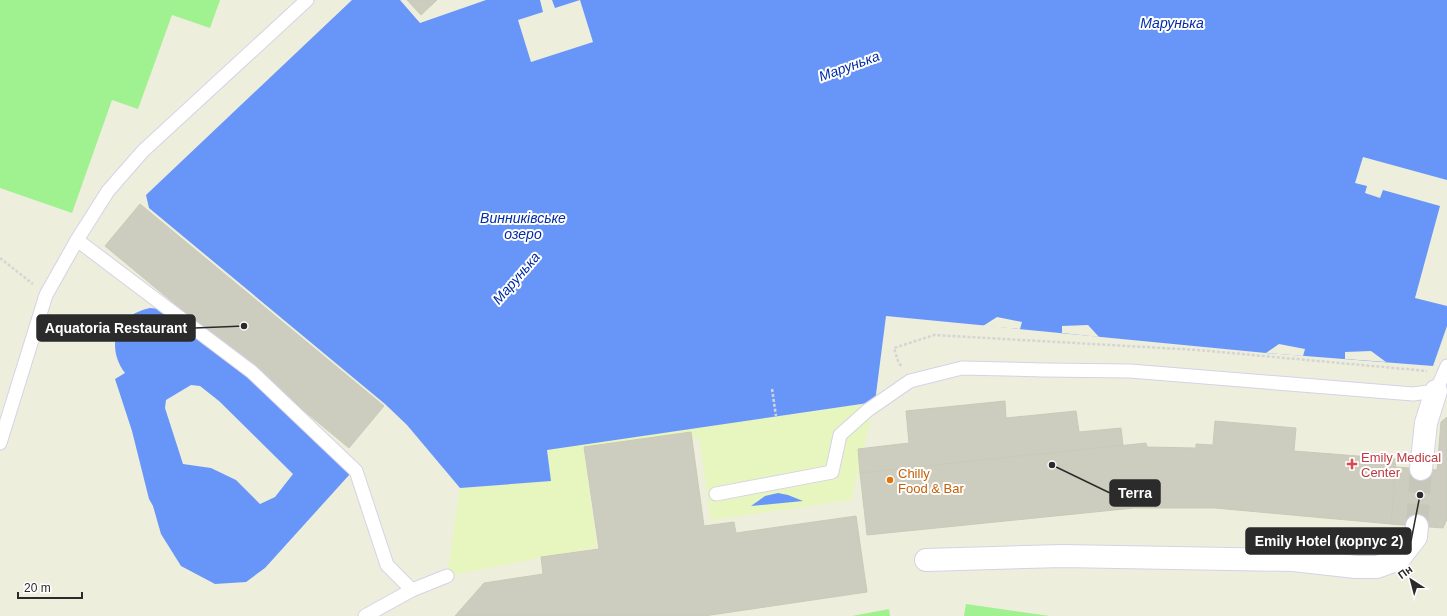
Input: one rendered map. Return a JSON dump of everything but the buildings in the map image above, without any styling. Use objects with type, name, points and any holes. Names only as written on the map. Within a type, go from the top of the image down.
[{"type":"street","points":[[1421,469],[1426,423],[1435,381]]},
{"type":"street","points":[[926,560],[1070,556],[1293,560],[1356,567],[1377,567],[1399,559],[1416,537],[1417,526]]},
{"type":"lane","points":[[0,443],[46,295],[77,240],[108,191],[143,150],[307,0]]},
{"type":"lane","points":[[77,240],[252,372],[356,471],[387,565],[412,590]]},
{"type":"lane","points":[[716,494],[832,472],[840,435],[868,410],[910,381],[962,368],[1130,371],[1413,394],[1435,381],[1447,366]]},
{"type":"lane","points":[[365,616],[412,590],[447,576]]},
{"type":"path","points":[[0,258],[46,295]]},
{"type":"path","points":[[910,381],[898,361],[894,348],[934,335],[1198,350],[1435,381]]},
{"type":"path","points":[[772,389],[776,416]]},
{"type":"sand","points":[[875,402],[851,500],[711,520],[699,437],[584,453],[597,547],[447,576],[460,488],[551,481],[546,450]]},
{"type":"green space","points":[[0,0],[220,0],[210,28],[172,15],[138,109],[112,100],[72,213],[0,188]]},
{"type":"green space","points":[[966,604],[1050,616],[964,616]]},
{"type":"green space","points":[[889,609],[890,616],[852,616]]},
{"type":"water","name":"Винниківське озеро","points":[[352,0],[400,0],[420,23],[486,0],[1447,0],[1447,326],[1433,366],[1266,353],[886,316],[875,402],[547,450],[551,481],[460,488],[407,425],[385,404],[149,208],[146,195]]},
{"type":"water","points":[[150,308],[160,309],[196,327],[350,474],[265,568],[246,582],[215,584],[181,566],[161,534],[153,506],[149,499],[132,431],[115,379],[125,373],[119,363],[116,352],[115,342],[117,333],[129,317]],"holes":[[[191,385],[200,386],[219,401],[293,474],[275,497],[260,504],[236,480],[211,468],[183,464],[165,408],[166,400]]]},
{"type":"water","points":[[778,493],[803,501],[751,506],[765,496]]},
{"type":"pier","points":[[540,0],[552,0],[555,8],[580,0],[593,42],[531,62],[518,20],[543,12]]},
{"type":"pier","points":[[1363,157],[1447,180],[1447,306],[1415,298],[1440,206],[1383,190],[1380,198],[1365,193],[1367,186],[1355,183]]},
{"type":"pier","points":[[997,317],[1022,322],[1020,329],[983,326]]},
{"type":"pier","points":[[1088,325],[1099,337],[1062,333],[1062,326]]},
{"type":"pier","points":[[1279,344],[1305,349],[1303,356],[1266,353]]},
{"type":"pier","points":[[1371,351],[1386,362],[1345,359],[1345,352]]},
{"type":"tunnel","points":[[1417,526],[1421,469]]},
{"type":"place","name":"Aquatoria Restaurant","points":[[244,326]]},
{"type":"place","name":"Emily Medical Center","points":[[1352,464]]},
{"type":"place","name":"Terra","points":[[1052,465]]},
{"type":"place","name":"Chilly Food & Bar","points":[[890,480]]},
{"type":"place","name":"Emily Hotel (корпус 2)","points":[[1420,495]]},
{"type":"water label","name":"Марунька","points":[[1172,23]]},
{"type":"water label","name":"Марунька","points":[[849,66]]},
{"type":"water label","name":"Марунька","points":[[516,278]]}]
